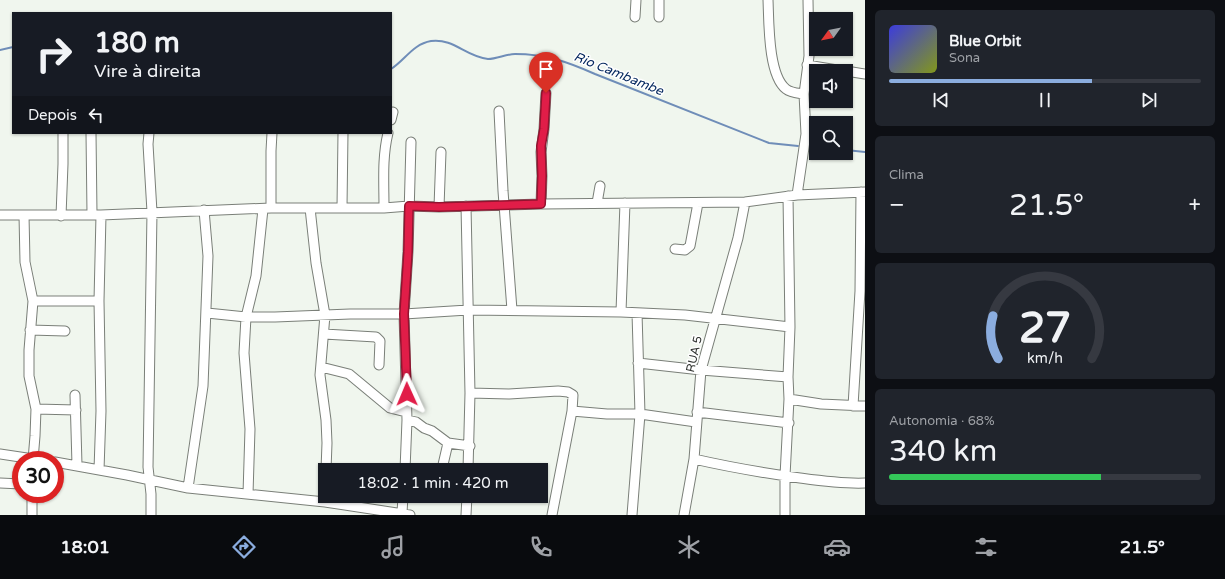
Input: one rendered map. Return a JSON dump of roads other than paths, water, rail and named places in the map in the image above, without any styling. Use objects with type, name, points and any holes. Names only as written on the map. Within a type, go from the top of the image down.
[{"type":"street","points":[[635,17],[636,0]]},
{"type":"street","points":[[659,0],[659,17]]},
{"type":"street","points":[[768,0],[771,54],[775,72],[785,88],[792,92],[804,94]]},
{"type":"street","points":[[785,515],[785,476],[789,423],[788,377],[793,196],[804,156],[806,134],[804,94],[809,41],[808,0]]},
{"type":"street","points":[[853,72],[865,74]]},
{"type":"street","points":[[541,204],[541,146],[544,129],[546,93]]},
{"type":"street","points":[[499,111],[512,310]]},
{"type":"street","points":[[61,216],[63,134]]},
{"type":"street","points":[[90,134],[97,215],[101,411],[100,470]]},
{"type":"street","points":[[149,134],[148,144],[152,212],[148,467],[151,515]]},
{"type":"street","points":[[248,494],[250,429],[244,353],[246,316],[256,276],[267,208],[272,134]]},
{"type":"street","points":[[342,207],[343,134]]},
{"type":"street","points":[[384,208],[383,169],[384,150],[388,134]]},
{"type":"street","points":[[405,463],[406,416],[404,314],[408,252],[411,142]]},
{"type":"street","points":[[439,207],[441,152]]},
{"type":"street","points":[[597,203],[600,186]]},
{"type":"street","points":[[0,215],[61,216],[267,208],[384,208],[409,206],[439,207],[597,203],[745,202],[793,196],[863,192],[860,291],[853,406]]},
{"type":"street","points":[[675,249],[684,250],[690,246],[698,202]]},
{"type":"street","name":"RUA 5","points":[[684,515],[694,458],[701,370],[735,248],[745,202]]},
{"type":"street","points":[[621,312],[625,203]]},
{"type":"street","points":[[466,206],[470,392],[469,463]]},
{"type":"street","points":[[310,208],[316,263],[326,315],[320,375],[327,435],[326,463]]},
{"type":"street","points":[[188,488],[203,386],[208,256],[204,210]]},
{"type":"street","points":[[24,215],[25,262],[33,301],[30,330],[29,376],[36,409],[35,451]]},
{"type":"street","points":[[33,301],[99,301]]},
{"type":"street","points":[[206,313],[275,317],[350,314],[404,314],[468,310],[621,312],[715,318],[790,327]]},
{"type":"street","points":[[632,515],[640,414],[637,313]]},
{"type":"street","points":[[30,330],[65,331]]},
{"type":"street","points":[[324,334],[376,337],[380,340],[379,365]]},
{"type":"street","points":[[638,363],[788,377]]},
{"type":"street","points":[[321,367],[338,370],[349,374],[390,408],[416,422],[443,441],[470,446]]},
{"type":"street","points":[[470,392],[509,394],[558,391],[568,392],[573,395],[572,411],[552,515]]},
{"type":"street","points":[[75,395],[77,465]]},
{"type":"street","points":[[789,399],[865,406]]},
{"type":"street","points":[[36,409],[76,410]]},
{"type":"street","points":[[572,411],[607,414],[640,414],[696,422]]},
{"type":"street","points":[[697,412],[789,423]]},
{"type":"street","points":[[443,463],[448,443]]},
{"type":"street","points":[[0,454],[12,456]]},
{"type":"street","points":[[694,458],[747,470],[785,476],[837,483],[865,483]]},
{"type":"street","points":[[64,463],[188,488],[318,499]]},
{"type":"street","points":[[0,483],[12,484]]},
{"type":"street","points":[[32,503],[32,515]]},
{"type":"street","points":[[347,503],[406,514],[404,503]]},
{"type":"street","points":[[466,515],[467,503]]},
{"type":"waterway","name":"Rio Cambambe","points":[[392,68],[419,45],[431,41],[447,42],[480,58],[488,59],[515,54],[537,55],[575,66],[769,143],[798,146]]},
{"type":"waterway","name":"Rio Cambambe","points":[[0,50],[12,47]]},
{"type":"waterway","name":"Rio Cambambe","points":[[853,151],[865,152]]}]
